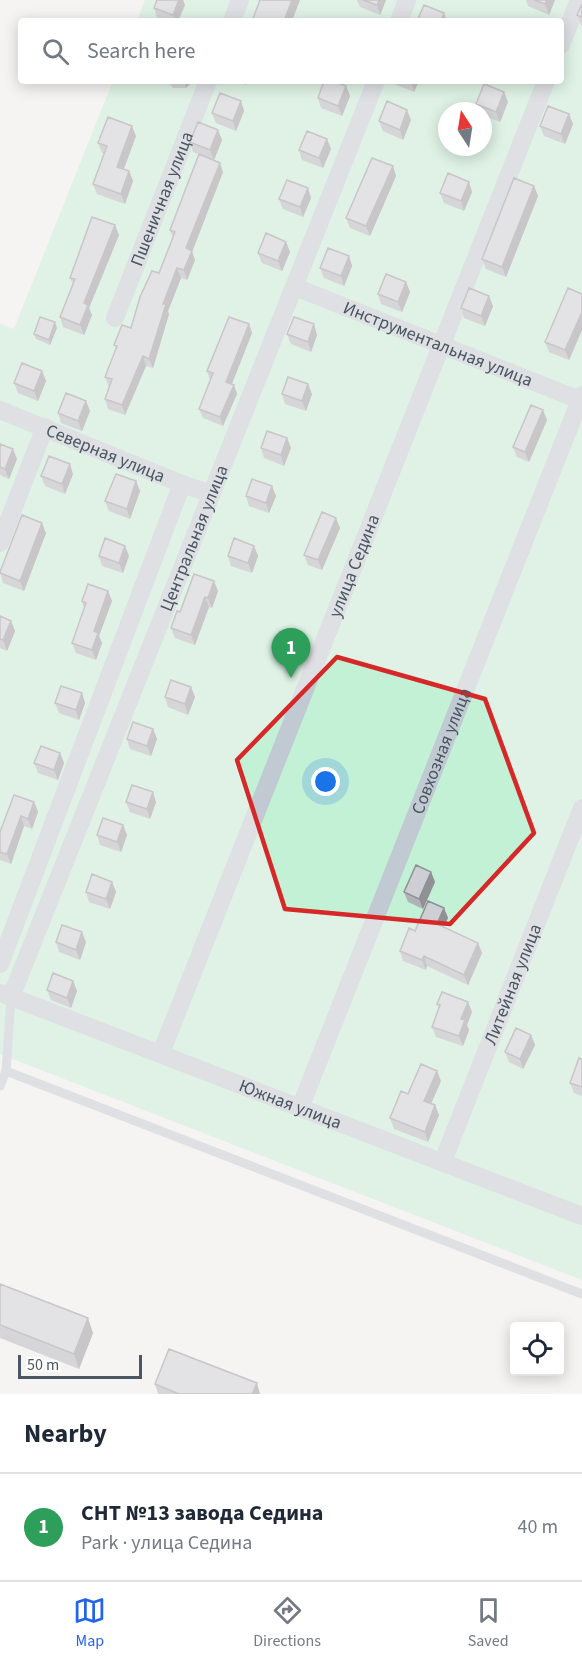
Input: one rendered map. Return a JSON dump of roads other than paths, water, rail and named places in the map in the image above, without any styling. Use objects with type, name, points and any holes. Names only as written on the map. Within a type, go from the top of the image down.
[{"type":"street","points":[[233,18],[240,0]]},
{"type":"street","points":[[400,18],[407,0]]},
{"type":"street","points":[[564,38],[579,0]]},
{"type":"street","name":"Пшеничная улица","points":[[115,318],[207,84]]},
{"type":"street","name":"Центральная улица","points":[[6,995],[212,494],[375,84]]},
{"type":"street","name":"улица Седина","points":[[161,1053],[545,84]]},
{"type":"street","name":"Инструментальная улица","points":[[295,287],[581,399]]},
{"type":"street","name":"Совхозная улица","points":[[300,1108],[581,399]]},
{"type":"street","name":"Северная улица","points":[[0,410],[212,494]]},
{"type":"street","points":[[0,543],[45,428]]},
{"type":"street","name":"Центральная улица","points":[[0,964],[182,484]]},
{"type":"street","name":"Литейная улица","points":[[443,1161],[582,808]]},
{"type":"street","name":"Южная улица","points":[[6,995],[582,1216]]},
{"type":"lane","points":[[0,1086],[6,1071],[6,995]]},
{"type":"lane","points":[[6,1071],[582,1294]]},
{"type":"place","name":"СНТ №13 завода Седина","points":[[291,678]]}]
